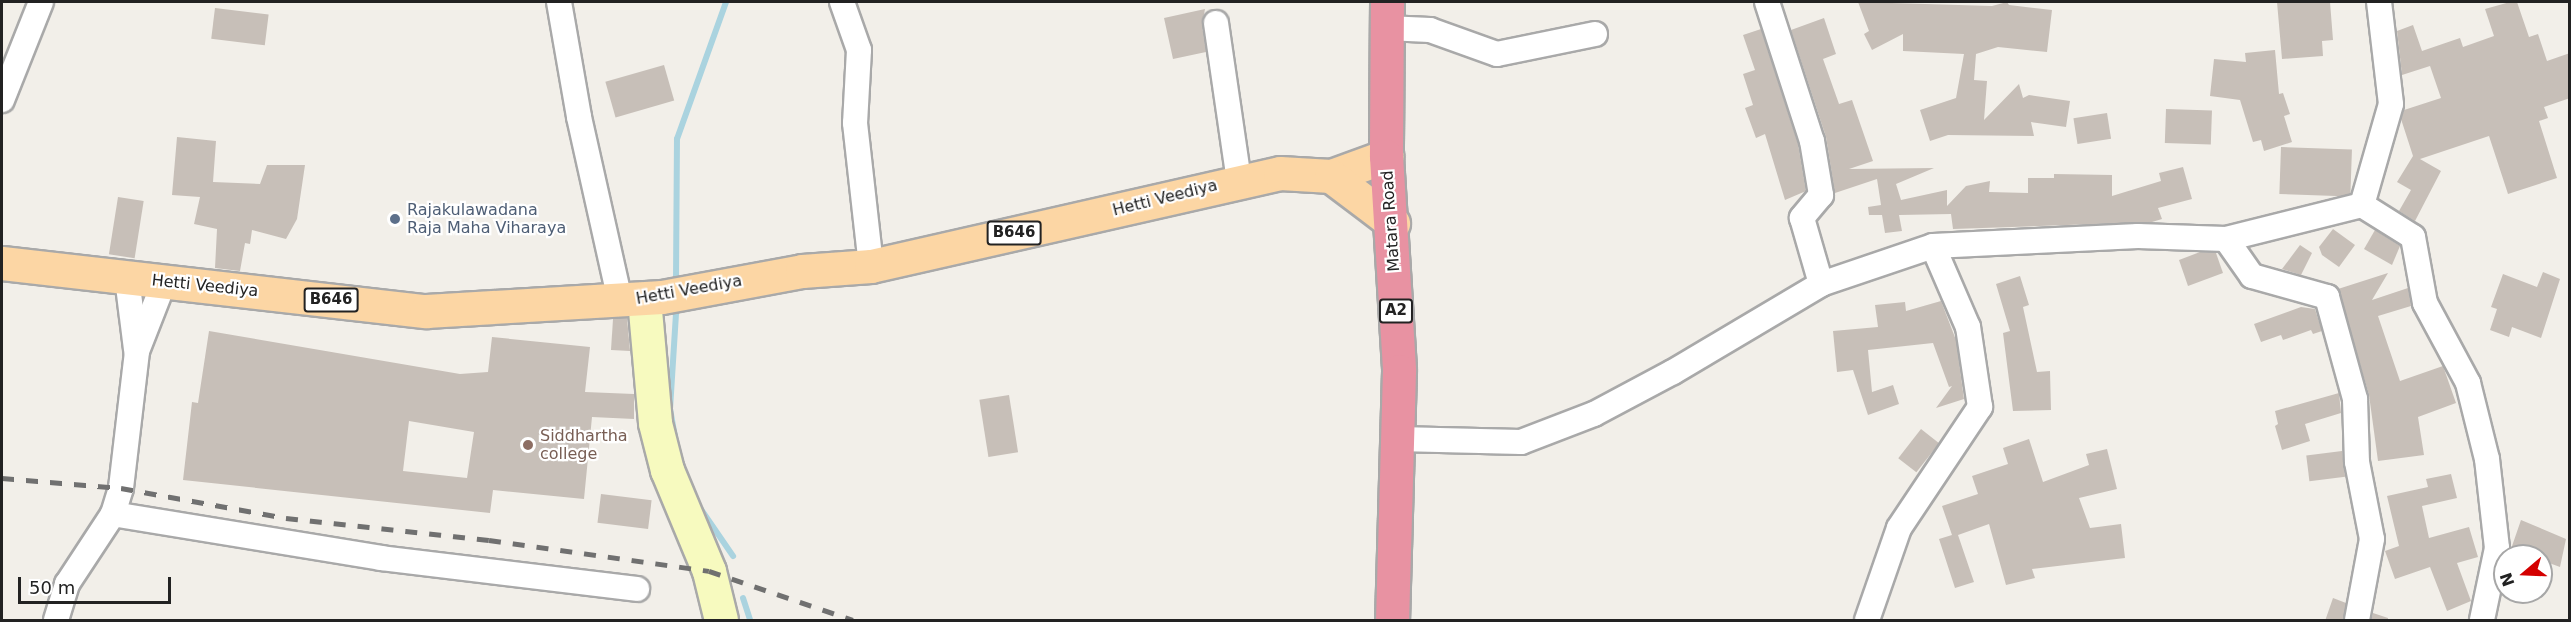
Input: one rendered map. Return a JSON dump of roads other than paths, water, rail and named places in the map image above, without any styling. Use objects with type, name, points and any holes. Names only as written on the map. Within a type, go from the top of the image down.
[{"type":"highway","name":"Matara Road","points":[[1387,15],[1386,156],[1393,223],[1399,371],[1392,621]]},
{"type":"main road","name":"Hetti Veediya","points":[[2,263],[426,311],[642,299],[802,271],[871,266],[1239,180],[1296,172],[1331,176],[1386,156]]},
{"type":"main road","points":[[1331,176],[1393,223]]},
{"type":"street","points":[[3,91],[41,2]]},
{"type":"street","points":[[559,2],[579,117],[642,299],[655,423],[667,470],[709,571],[722,621]]},
{"type":"street","points":[[842,2],[859,50],[855,123],[871,266]]},
{"type":"street","points":[[1767,2],[1812,141],[1821,195],[1802,218],[1821,284]]},
{"type":"street","points":[[2362,205],[2391,104],[2379,2]]},
{"type":"street","points":[[1387,15],[1497,54],[1595,34]]},
{"type":"street","points":[[1216,23],[1239,180]]},
{"type":"street","points":[[1398,439],[1521,442],[1594,414],[1664,377],[1821,284],[1933,246],[2138,236],[2226,239],[2362,205],[2413,237],[2425,303],[2468,383],[2487,459],[2497,548],[2482,621]]},
{"type":"street","points":[[2226,239],[2252,276],[2327,297],[2355,399],[2357,462],[2372,539],[2357,621]]},
{"type":"street","points":[[1867,621],[1899,528],[1980,407],[1968,327],[1933,246]]},
{"type":"street","points":[[56,621],[67,584],[113,514],[122,488],[137,351],[128,278]]},
{"type":"street","points":[[137,351],[164,282]]},
{"type":"street","points":[[113,514],[381,558],[637,589]]},
{"type":"waterway","points":[[676,280],[677,139],[726,2]]},
{"type":"waterway","points":[[675,437],[670,409],[676,313]]},
{"type":"waterway","points":[[698,505],[733,556]]},
{"type":"waterway","points":[[743,598],[750,620]]},
{"type":"railway","points":[[2,478],[121,488],[286,518],[489,540],[709,571],[853,620]]},
{"type":"place","name":"Rajakulawadana Raja Maha Viharaya","points":[[395,219]]},
{"type":"place","name":"Siddhartha college","points":[[528,445]]}]
